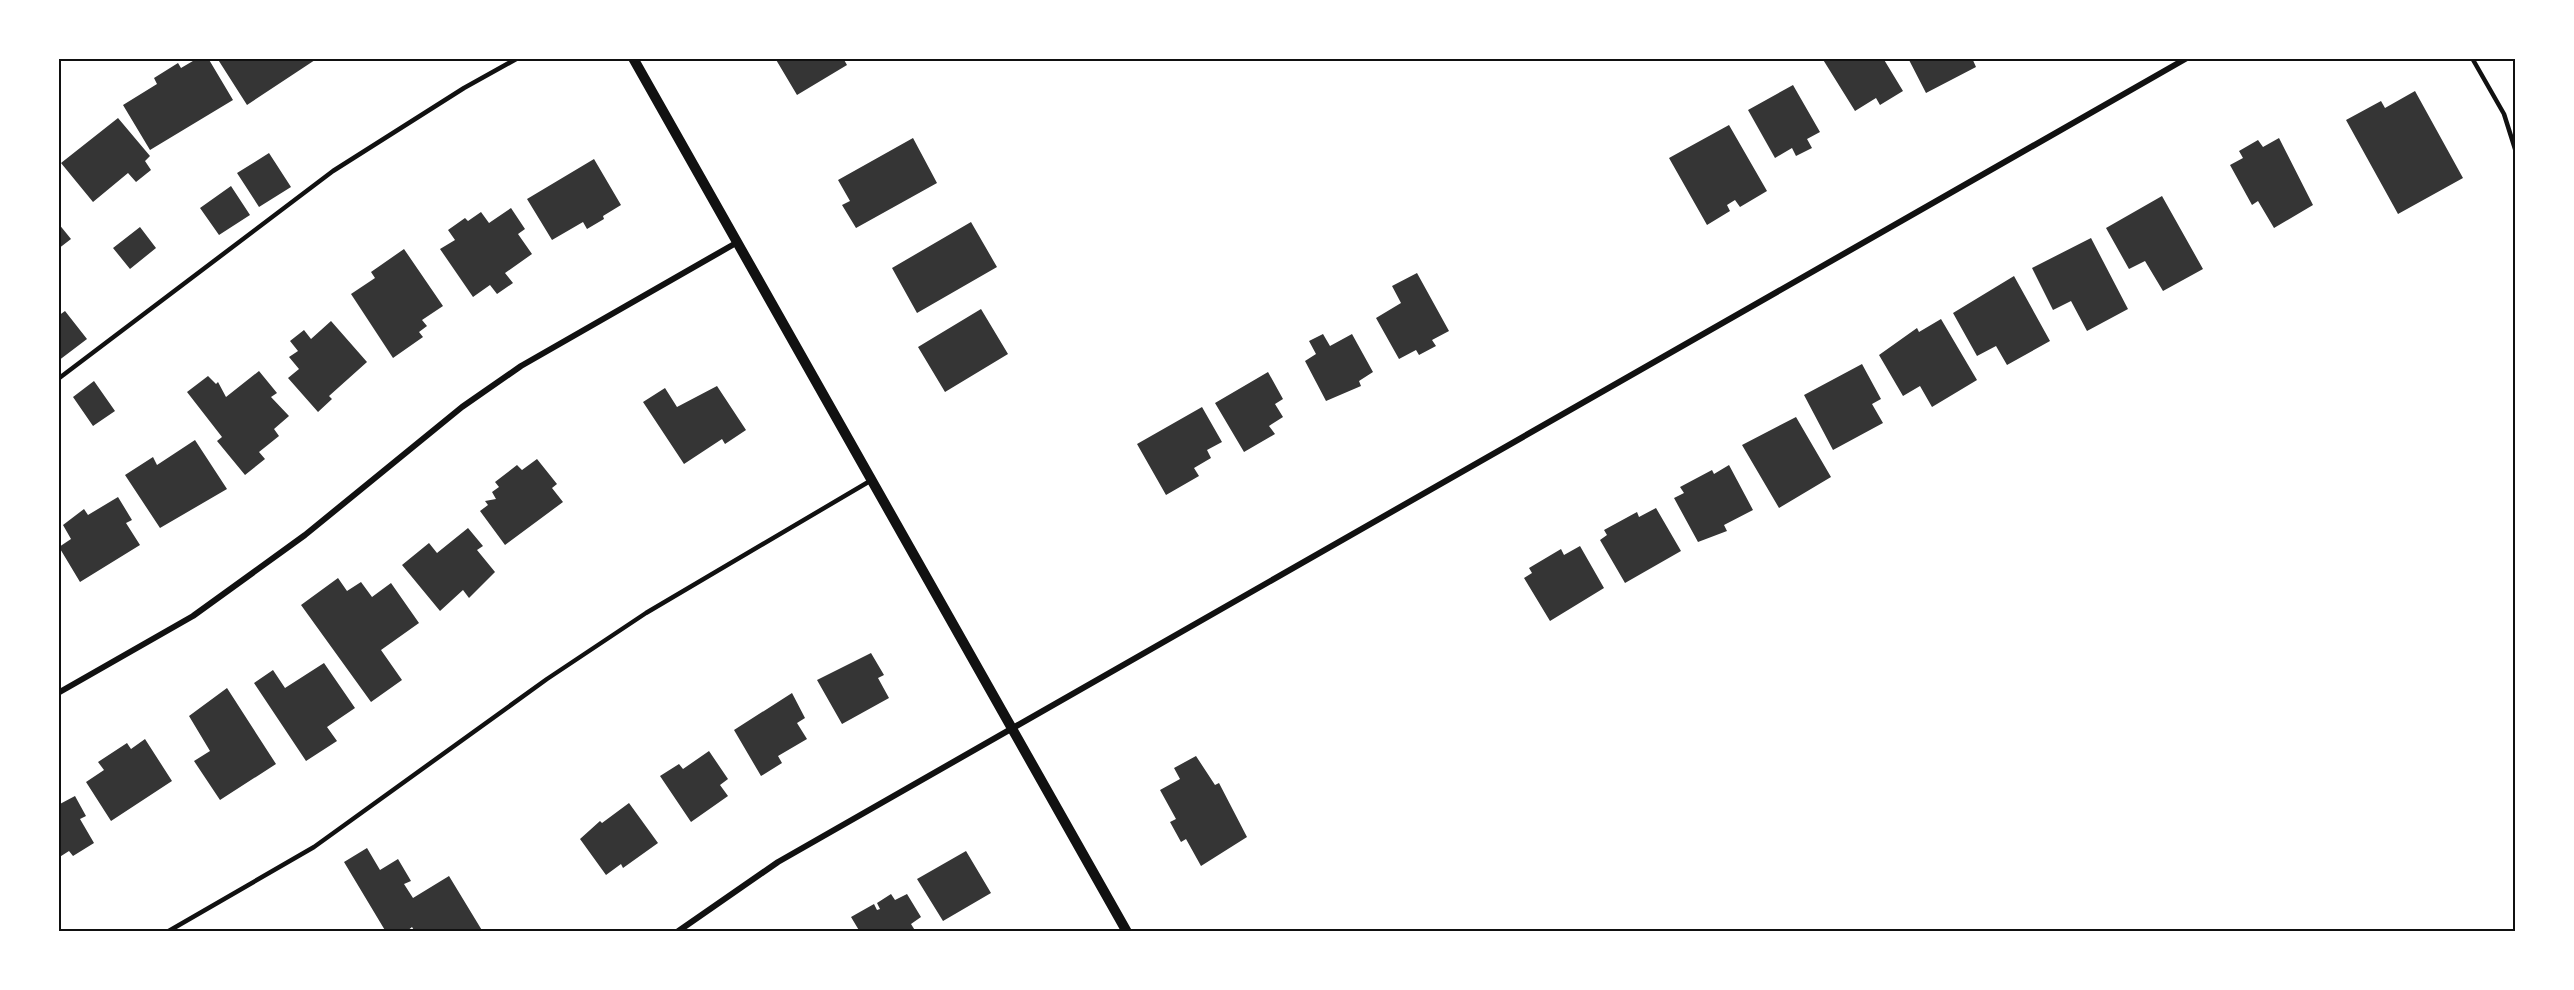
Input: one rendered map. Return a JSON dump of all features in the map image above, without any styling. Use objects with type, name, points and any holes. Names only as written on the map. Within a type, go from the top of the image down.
[{"type":"street","points":[[633,58],[870,481],[1127,932]]},
{"type":"street","points":[[677,932],[778,862],[2187,58]]},
{"type":"street","points":[[58,693],[193,616],[305,535],[462,407],[520,366],[736,243]]},
{"type":"lane","points":[[58,379],[333,171],[464,88],[518,58]]},
{"type":"lane","points":[[2472,58],[2504,114],[2516,152]]},
{"type":"lane","points":[[168,932],[314,847],[547,679],[646,613],[870,481]]},
{"type":"building","points":[[198,58],[208,58],[233,100],[150,150],[123,105],[157,84],[154,78],[178,63],[181,68]]},
{"type":"building","points":[[217,58],[318,58],[247,105]]},
{"type":"building","points":[[775,58],[843,58],[847,65],[797,95]]},
{"type":"building","points":[[1822,58],[1883,58],[1903,91],[1880,105],[1876,98],[1855,111]]},
{"type":"building","points":[[1908,58],[1972,58],[1976,67],[1926,93]]},
{"type":"building","points":[[1793,85],[1820,132],[1807,139],[1812,148],[1796,156],[1792,148],[1775,158],[1748,110]]},
{"type":"building","points":[[2415,91],[2463,178],[2398,214],[2346,120],[2381,101],[2385,108]]},
{"type":"building","points":[[118,118],[150,156],[145,161],[151,170],[136,182],[128,173],[93,202],[61,163]]},
{"type":"building","points":[[1729,125],[1767,191],[1740,207],[1735,200],[1727,205],[1730,211],[1707,225],[1669,158]]},
{"type":"building","points":[[913,138],[937,183],[856,228],[842,205],[850,201],[838,180]]},
{"type":"building","points":[[2279,138],[2313,205],[2274,228],[2258,201],[2252,205],[2230,165],[2243,158],[2239,151],[2258,140],[2263,147]]},
{"type":"building","points":[[269,153],[291,187],[259,207],[237,173]]},
{"type":"building","points":[[594,159],[621,205],[587,229],[583,222],[552,240],[527,199]]},
{"type":"building","points":[[231,186],[250,215],[219,235],[200,208]]},
{"type":"building","points":[[2162,196],[2203,269],[2163,291],[2145,261],[2129,269],[2106,228]]},
{"type":"building","points":[[511,208],[525,229],[518,234],[532,254],[505,273],[513,283],[497,294],[490,285],[473,297],[440,249],[455,240],[448,230],[465,218],[468,221],[481,212],[489,223]]},
{"type":"building","points":[[971,222],[997,267],[917,313],[892,268]]},
{"type":"building","points":[[58,223],[71,239],[58,249]]},
{"type":"building","points":[[140,227],[156,248],[130,269],[113,248]]},
{"type":"building","points":[[2091,238],[2128,309],[2087,331],[2071,301],[2053,310],[2032,268]]},
{"type":"building","points":[[404,249],[443,306],[422,320],[427,326],[419,332],[423,337],[393,358],[351,294],[375,278],[371,272]]},
{"type":"building","points":[[1417,273],[1449,331],[1432,340],[1436,346],[1419,355],[1416,350],[1399,359],[1376,318],[1401,303],[1392,286]]},
{"type":"building","points":[[2014,276],[2050,341],[2007,365],[1996,346],[1977,356],[1953,313]]},
{"type":"building","points":[[981,309],[1008,354],[945,392],[918,347]]},
{"type":"building","points":[[65,311],[87,339],[58,361],[58,316]]},
{"type":"building","points":[[1941,319],[1977,380],[1932,407],[1920,386],[1903,396],[1879,355],[1917,328],[1919,332]]},
{"type":"building","points":[[331,321],[367,362],[329,396],[332,399],[318,412],[288,378],[299,369],[289,357],[298,351],[290,341],[304,330],[311,339]]},
{"type":"building","points":[[1323,334],[1330,346],[1352,334],[1373,372],[1359,381],[1361,386],[1326,401],[1305,361],[1316,354],[1309,341]]},
{"type":"building","points":[[1862,364],[1881,399],[1872,404],[1883,423],[1833,450],[1804,395]]},
{"type":"building","points":[[259,371],[277,393],[271,397],[289,416],[274,429],[279,436],[259,452],[265,459],[245,475],[217,441],[222,437],[187,392],[208,376],[216,384],[218,382],[226,397]]},
{"type":"building","points":[[1268,372],[1283,399],[1275,404],[1283,417],[1269,426],[1275,434],[1244,452],[1215,403]]},
{"type":"building","points":[[94,381],[115,411],[93,426],[73,397]]},
{"type":"building","points":[[717,386],[746,430],[725,444],[722,439],[684,464],[643,402],[665,388],[677,407]]},
{"type":"building","points":[[1202,407],[1222,442],[1207,450],[1211,458],[1194,468],[1199,476],[1166,495],[1137,444]]},
{"type":"building","points":[[1796,417],[1831,477],[1779,508],[1742,445]]},
{"type":"building","points":[[195,440],[227,489],[160,528],[125,475],[153,457],[157,465]]},
{"type":"building","points":[[537,459],[557,484],[552,488],[563,502],[505,545],[480,511],[488,505],[485,501],[496,499],[492,492],[499,487],[495,482],[517,465],[522,470]]},
{"type":"building","points":[[1729,465],[1753,510],[1724,525],[1727,531],[1698,542],[1674,498],[1684,493],[1680,487],[1712,470],[1714,474]]},
{"type":"building","points":[[118,497],[132,520],[126,523],[140,545],[80,582],[59,547],[71,539],[63,525],[84,509],[88,515]]},
{"type":"building","points":[[1656,508],[1681,551],[1625,583],[1600,540],[1607,535],[1604,530],[1637,512],[1639,517]]},
{"type":"building","points":[[468,528],[483,546],[477,550],[495,572],[469,598],[463,590],[440,611],[402,565],[429,543],[437,553]]},
{"type":"building","points":[[1580,546],[1604,588],[1550,621],[1524,578],[1532,573],[1529,568],[1561,549],[1564,555]]},
{"type":"building","points":[[338,578],[347,591],[361,582],[372,597],[391,583],[419,623],[381,650],[402,680],[371,702],[301,605]]},
{"type":"building","points":[[871,653],[884,675],[878,678],[889,698],[842,724],[817,680]]},
{"type":"building","points":[[324,663],[355,708],[327,727],[337,741],[306,761],[254,683],[273,670],[285,688]]},
{"type":"building","points":[[227,688],[276,764],[220,800],[194,761],[210,751],[189,716]]},
{"type":"building","points":[[792,693],[805,718],[797,723],[807,739],[778,756],[782,763],[761,776],[734,730]]},
{"type":"building","points":[[145,739],[172,781],[111,821],[86,782],[104,770],[98,762],[127,743],[131,749]]},
{"type":"building","points":[[709,751],[728,779],[720,785],[728,796],[691,822],[660,776],[679,764],[683,769]]},
{"type":"building","points":[[1196,756],[1215,785],[1219,783],[1247,837],[1201,866],[1186,839],[1181,842],[1170,822],[1176,819],[1160,790],[1180,779],[1174,768]]},
{"type":"building","points":[[75,796],[86,816],[80,819],[94,843],[73,856],[69,851],[58,858],[58,805]]},
{"type":"building","points":[[629,803],[658,843],[623,868],[621,864],[606,875],[580,839],[600,821],[602,823]]},
{"type":"building","points":[[367,848],[380,870],[398,859],[411,881],[404,884],[413,898],[449,876],[483,932],[415,932],[412,927],[406,932],[386,932],[344,862]]},
{"type":"building","points":[[966,851],[991,893],[943,921],[917,879]]},
{"type":"building","points":[[891,894],[895,900],[907,894],[921,917],[911,924],[916,932],[860,932],[851,917],[874,904],[877,910],[880,909],[877,903]]}]
